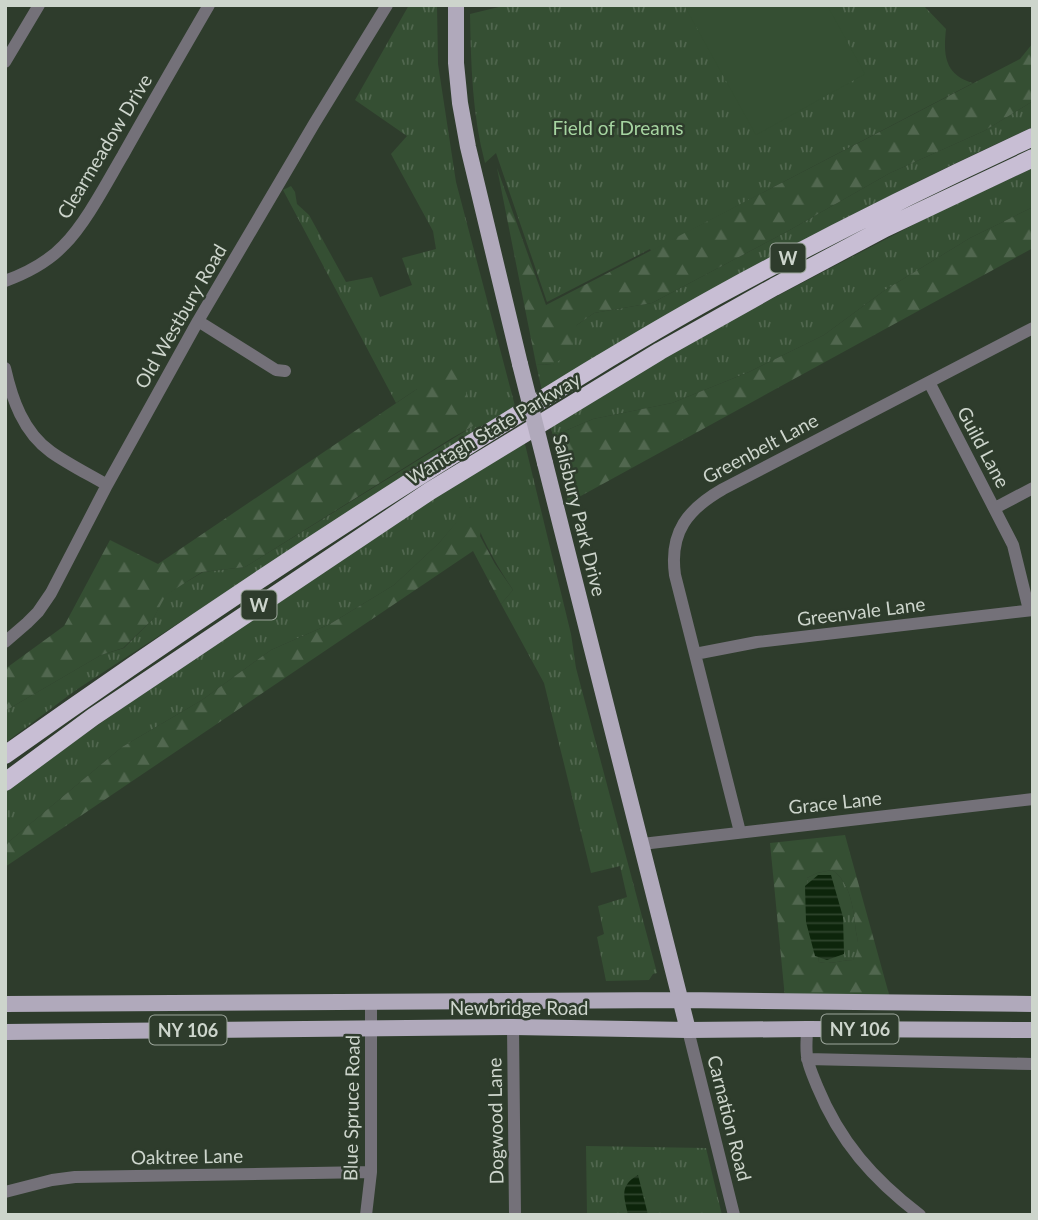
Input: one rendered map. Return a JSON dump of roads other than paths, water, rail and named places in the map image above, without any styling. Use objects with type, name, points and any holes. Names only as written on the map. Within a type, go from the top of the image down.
[{"type":"highway","name":"Wantagh State Parkway","points":[[5,755],[382,499],[572,381],[714,298],[826,238],[1033,136]]},
{"type":"highway","name":"Wantagh State Parkway","points":[[5,782],[93,717],[430,491],[660,351],[774,286],[885,228],[1033,158]]},
{"type":"main road","name":"Salisbury Park Drive","points":[[456,5],[456,63],[468,147],[688,1030]]},
{"type":"main road","name":"Newbridge Road","points":[[5,1004],[681,1000],[1033,1004]]},
{"type":"main road","name":"Newbridge Road","points":[[5,1032],[513,1027],[1033,1030]]},
{"type":"street","points":[[5,62],[39,5]]},
{"type":"street","name":"Clearmeadow Drive","points":[[5,281],[24,275],[40,265],[63,247],[76,232],[209,5]]},
{"type":"street","name":"Old Westbury Road","points":[[5,642],[27,624],[51,593],[198,321],[387,5]]},
{"type":"street","points":[[198,321],[276,370],[285,371]]},
{"type":"street","name":"Greenbelt Lane","points":[[740,832],[675,575],[678,537],[687,518],[707,498],[723,489],[1033,328]]},
{"type":"street","points":[[5,368],[11,395],[34,436],[49,451],[107,485]]},
{"type":"street","name":"Guild Lane","points":[[929,382],[1013,545],[1031,610]]},
{"type":"street","points":[[995,508],[1033,488]]},
{"type":"street","name":"Greenvale Lane","points":[[695,654],[757,642],[1031,610]]},
{"type":"street","name":"Grace Lane","points":[[642,844],[1033,799]]},
{"type":"street","name":"Blue Spruce Road","points":[[366,1215],[371,1172],[371,1002]]},
{"type":"street","name":"Dogwood Lane","points":[[513,1027],[515,1215]]},
{"type":"street","points":[[807,1029],[807,1059],[838,1129],[858,1157],[895,1196],[920,1215]]},
{"type":"street","name":"Carnation Road","points":[[688,1030],[734,1215]]},
{"type":"street","points":[[5,1040],[28,1032]]},
{"type":"street","points":[[807,1059],[1033,1064]]},
{"type":"street","name":"Oaktree Lane","points":[[5,1192],[75,1177],[371,1172]]},
{"type":"park label","name":"Field of Dreams","points":[[618,127]]}]
